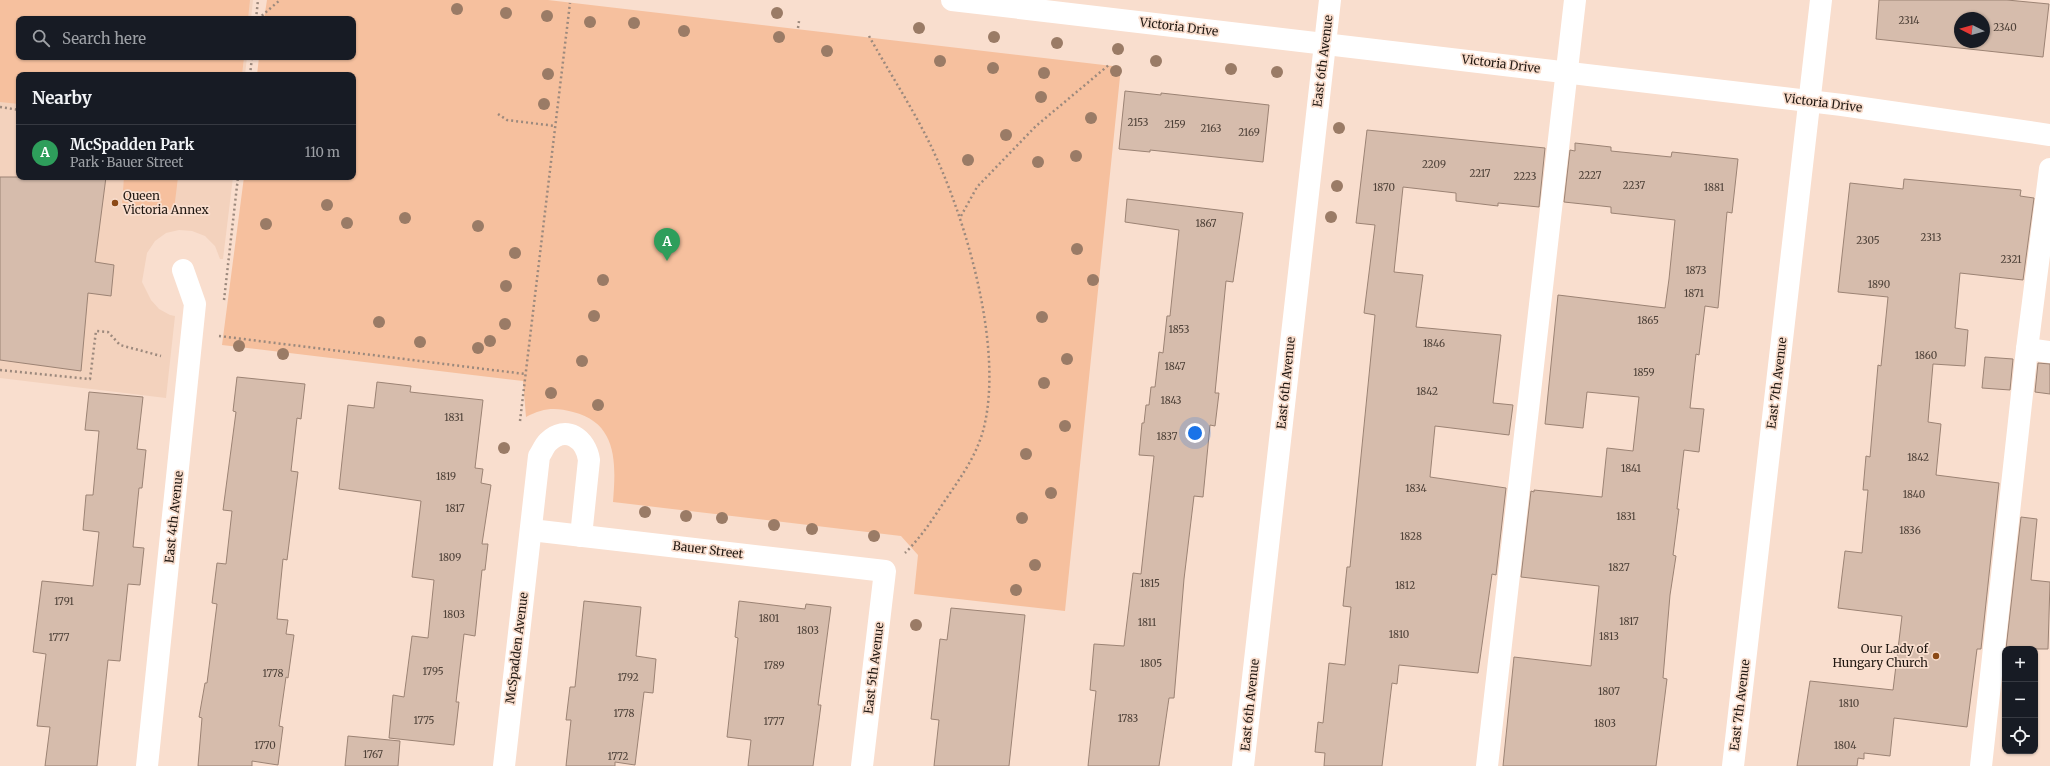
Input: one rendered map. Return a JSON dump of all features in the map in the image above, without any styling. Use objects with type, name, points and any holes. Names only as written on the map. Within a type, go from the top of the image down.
[{"type":"street","name":"Victoria Drive","points":[[952,0],[1086,8],[1325,44],[1810,101],[2050,135]]},
{"type":"street","name":"East 6th Avenue","points":[[1243,766],[1330,0]]},
{"type":"street","points":[[1487,766],[1568,72],[1575,0]]},
{"type":"street","name":"East 7th Avenue","points":[[1734,766],[1810,101],[1820,0]]},
{"type":"street","points":[[1981,766],[2027,349],[2050,169]]},
{"type":"street","name":"East 4th Avenue","points":[[147,766],[195,304],[184,270]]},
{"type":"street","points":[[2027,349],[2050,352]]},
{"type":"street","name":"McSpadden Avenue","points":[[504,766],[539,456],[548,442],[559,435],[569,434],[577,438],[584,443],[588,451],[589,460],[581,536]]},
{"type":"street","name":"Bauer Street","points":[[531,530],[885,571]]},
{"type":"street","name":"East 5th Avenue","points":[[862,766],[885,571]]},
{"type":"path","points":[[257,16],[258,0]]},
{"type":"path","points":[[261,16],[280,0]]},
{"type":"path","points":[[520,421],[570,2]]},
{"type":"path","points":[[798,28],[799,21]]},
{"type":"path","points":[[869,36],[930,144],[960,217],[979,289],[988,346],[990,392],[983,431],[970,464],[918,540],[905,553]]},
{"type":"path","points":[[250,72],[252,60]]},
{"type":"path","points":[[960,217],[977,187],[1031,132],[1110,64]]},
{"type":"path","points":[[0,107],[16,110]]},
{"type":"path","points":[[498,114],[507,120],[555,126]]},
{"type":"path","points":[[223,306],[238,180]]},
{"type":"path","points":[[220,329],[219,336],[525,374]]},
{"type":"path","points":[[0,370],[90,379],[96,331],[108,332],[120,344],[168,358]]},
{"type":"shaded area","name":"Queen Victoria Annex","points":[[0,0],[253,0],[251,16],[16,16],[16,60],[247,60],[245,72],[16,72],[16,180],[233,180],[223,259],[220,259],[215,246],[205,236],[192,231],[179,230],[166,233],[155,241],[147,253],[142,282],[151,300],[159,309],[175,316],[166,398],[0,378]]},
{"type":"shaded area","points":[[0,0],[250,0],[248,16],[16,16],[16,60],[244,60],[242,72],[16,72],[16,104],[0,102]]},
{"type":"shaded area","points":[[267,0],[548,0],[1121,67],[1065,611],[914,594],[918,555],[901,536],[613,502],[614,460],[606,435],[599,425],[588,417],[567,410],[549,409],[526,417],[523,381],[222,345],[244,180],[356,180],[356,72],[257,72],[259,60],[356,60],[356,16],[264,16]]},
{"type":"shaded area","points":[[124,180],[178,180],[174,210],[122,205]]},
{"type":"building","points":[[1879,0],[2007,0],[2049,4],[2043,57],[1960,48],[1990,48],[1990,12],[1954,12],[1954,47],[1876,39]]},
{"type":"building","points":[[1125,91],[1161,95],[1161,93],[1269,105],[1263,162],[1150,150],[1150,152],[1119,149]]},
{"type":"building","points":[[1367,130],[1545,148],[1539,207],[1498,203],[1498,206],[1456,201],[1456,193],[1403,187],[1394,272],[1423,275],[1416,327],[1501,335],[1493,403],[1513,405],[1509,435],[1435,426],[1430,477],[1506,488],[1496,575],[1492,574],[1478,673],[1399,665],[1397,684],[1392,683],[1382,766],[1324,766],[1325,753],[1315,752],[1318,722],[1323,723],[1329,663],[1345,665],[1351,607],[1343,606],[1347,567],[1350,567],[1375,315],[1364,313],[1375,225],[1356,223]]},
{"type":"building","points":[[1575,143],[1611,147],[1611,151],[1671,157],[1672,152],[1738,159],[1732,213],[1727,212],[1718,308],[1705,306],[1699,355],[1696,354],[1690,408],[1704,409],[1699,452],[1684,450],[1673,555],[1676,556],[1670,595],[1663,678],[1667,679],[1656,766],[1503,766],[1514,657],[1591,666],[1599,586],[1521,577],[1531,491],[1534,492],[1534,490],[1602,497],[1607,448],[1633,451],[1639,397],[1587,392],[1583,428],[1545,424],[1558,295],[1665,308],[1669,279],[1675,220],[1611,213],[1611,207],[1564,202],[1570,150],[1575,151]]},
{"type":"building","points":[[0,177],[16,177],[16,180],[106,180],[95,262],[114,265],[111,296],[88,293],[81,371],[0,360]]},
{"type":"building","points":[[1904,179],[2021,190],[2020,196],[2034,198],[2023,280],[1960,273],[1955,328],[1968,330],[1965,366],[1933,364],[1928,422],[1941,424],[1936,475],[1999,483],[1981,649],[1977,649],[1967,727],[1894,718],[1890,756],[1864,753],[1864,759],[1858,758],[1857,766],[1797,766],[1810,681],[1893,690],[1902,616],[1838,608],[1845,551],[1862,553],[1868,490],[1863,490],[1866,456],[1870,457],[1878,365],[1881,366],[1888,297],[1838,292],[1850,183],[1903,189]]},
{"type":"building","points":[[1127,199],[1243,213],[1233,282],[1226,281],[1215,393],[1219,393],[1215,426],[1210,425],[1203,497],[1194,496],[1184,579],[1174,698],[1169,698],[1159,766],[1088,766],[1096,691],[1090,690],[1094,644],[1124,646],[1133,573],[1141,574],[1154,456],[1139,455],[1142,423],[1144,423],[1146,405],[1149,405],[1151,387],[1155,387],[1159,352],[1163,353],[1167,316],[1170,316],[1179,230],[1125,222]]},
{"type":"building","points":[[1985,357],[2013,359],[2010,390],[1982,388]]},
{"type":"building","points":[[2038,363],[2050,364],[2050,394],[2035,392]]},
{"type":"building","points":[[237,377],[305,384],[301,419],[297,418],[291,471],[298,472],[287,560],[283,559],[277,619],[288,620],[286,634],[294,635],[279,726],[283,727],[278,765],[252,761],[252,766],[198,766],[202,718],[199,717],[205,683],[207,683],[217,604],[212,603],[217,563],[226,564],[232,511],[223,510],[236,412],[233,411]]},
{"type":"building","points":[[377,382],[411,386],[410,392],[483,400],[475,468],[483,469],[481,483],[491,485],[482,544],[488,544],[485,570],[482,570],[475,636],[464,634],[456,702],[459,702],[454,745],[389,738],[393,695],[404,697],[412,636],[428,638],[434,580],[412,577],[421,501],[339,489],[348,405],[374,408]]},
{"type":"building","points":[[89,392],[143,397],[137,449],[146,450],[142,488],[139,488],[133,547],[144,548],[140,585],[128,584],[120,661],[108,660],[97,766],[45,766],[50,727],[37,726],[46,654],[33,652],[42,581],[93,586],[99,532],[83,530],[86,495],[93,495],[99,431],[85,430]]},
{"type":"building","points":[[2021,517],[2037,519],[2031,580],[2050,582],[2048,649],[2038,649],[2038,646],[2006,646]]},
{"type":"building","points":[[584,601],[641,607],[636,656],[656,659],[653,693],[644,692],[635,765],[615,762],[615,766],[566,766],[571,720],[566,720],[570,687],[575,687]]},
{"type":"building","points":[[739,601],[805,609],[806,604],[831,607],[818,705],[821,705],[813,766],[748,766],[751,740],[727,737],[738,638],[735,637]]},
{"type":"building","points":[[951,608],[1025,615],[1009,766],[934,766],[939,720],[931,719],[940,639],[947,640]]},
{"type":"building","points":[[348,736],[400,741],[398,766],[345,766]]},
{"type":"place","name":"Queen Victoria Annex","points":[[115,203]]},
{"type":"place","name":"McSpadden Park","points":[[667,261]]},
{"type":"place","name":"Our Lady of Hungary Church","points":[[1936,656]]}]
